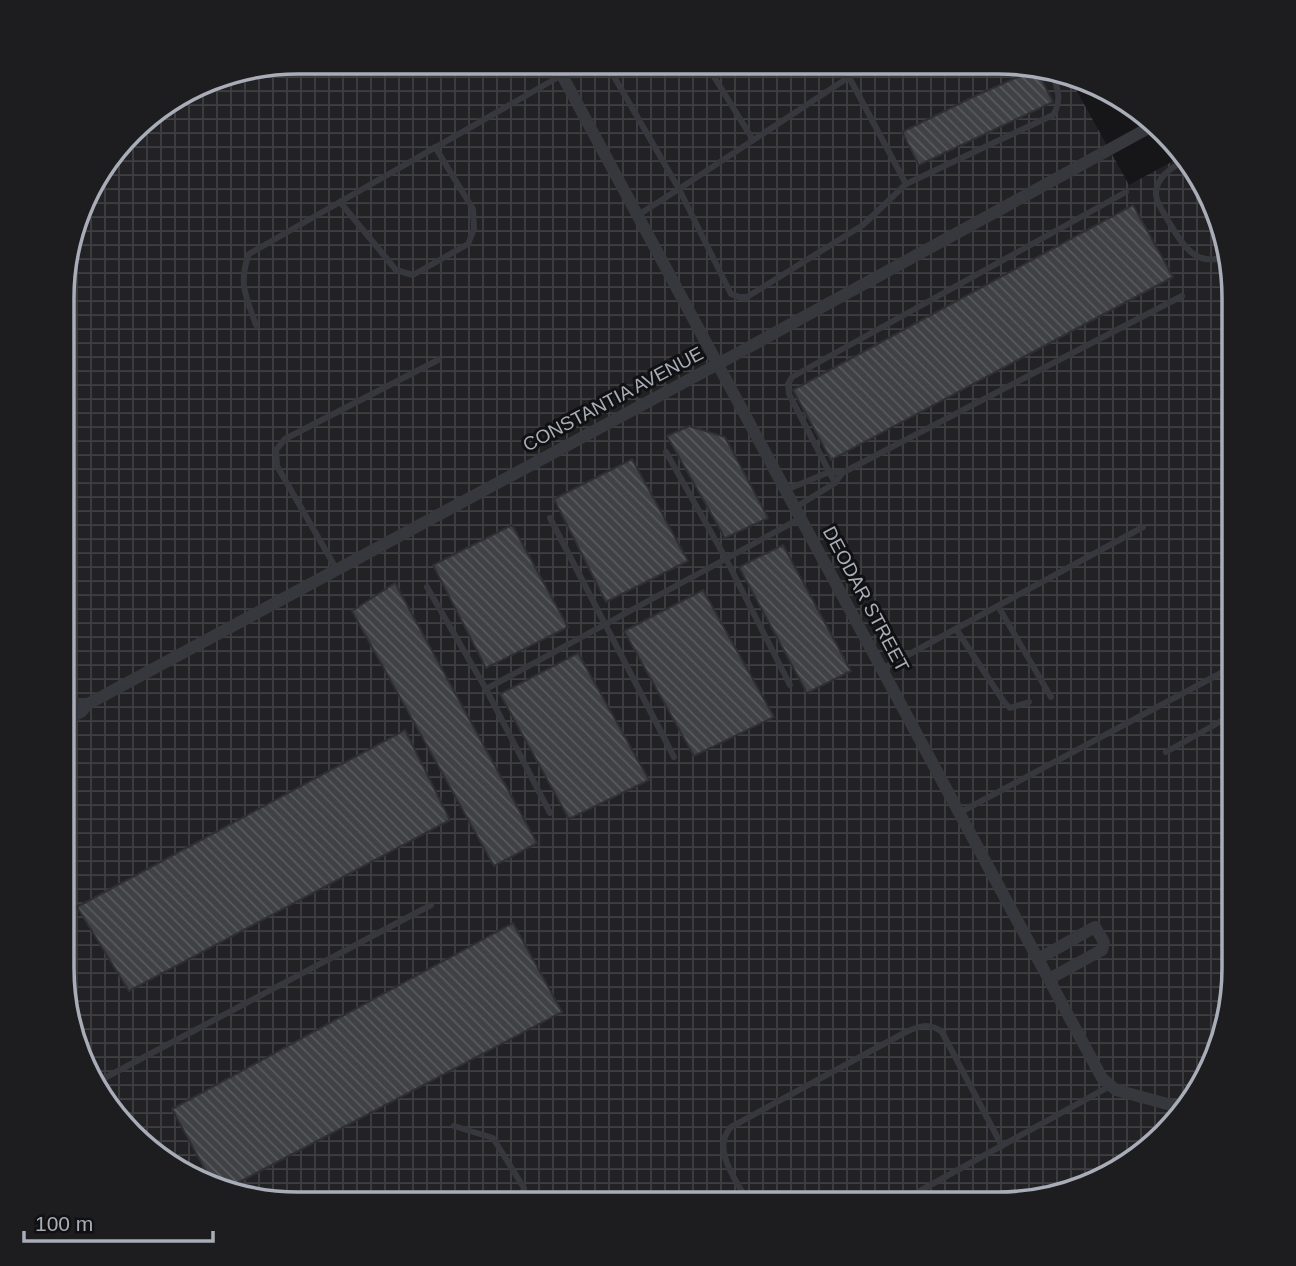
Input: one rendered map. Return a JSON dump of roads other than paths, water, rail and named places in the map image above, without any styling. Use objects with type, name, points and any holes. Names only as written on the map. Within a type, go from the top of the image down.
[{"type":"street","name":"DEODAR STREET","points":[[562,75],[1102,1078],[1110,1086]]},
{"type":"street","name":"CONSTANTIA AVENUE","points":[[74,716],[88,704],[1146,129]]},
{"type":"street","name":"CONSTANTIA AVENUE","points":[[74,706],[88,704]]},
{"type":"street","points":[[1038,959],[1095,927],[1104,942],[1102,950],[1049,979]]},
{"type":"street","points":[[1110,1086],[1175,1106]]},
{"type":"lane","points":[[612,74],[679,189],[731,295],[739,297],[747,297],[863,225],[906,184],[1053,116],[1059,106],[1056,81]]},
{"type":"lane","points":[[712,74],[753,140]]},
{"type":"lane","points":[[638,215],[854,74]]},
{"type":"lane","points":[[256,325],[243,290],[242,271],[248,254],[562,75]]},
{"type":"lane","points":[[849,77],[906,184]]},
{"type":"lane","points":[[340,202],[396,270],[404,274],[413,275],[468,244],[474,229],[473,209],[435,148]]},
{"type":"lane","points":[[1179,165],[1163,175],[1156,197],[1184,248],[1200,257],[1218,256]]},
{"type":"lane","points":[[835,483],[789,394],[788,384],[792,377],[1126,192]]},
{"type":"lane","points":[[486,689],[726,559],[798,513],[835,483],[842,473],[1182,296]]},
{"type":"lane","points":[[337,570],[277,466],[276,450],[285,439],[439,360]]},
{"type":"lane","points":[[666,452],[726,559],[790,685]]},
{"type":"lane","points":[[786,489],[830,472],[842,473]]},
{"type":"lane","points":[[550,518],[674,757]]},
{"type":"lane","points":[[882,669],[1143,527]]},
{"type":"lane","points":[[427,587],[486,689],[550,813]]},
{"type":"lane","points":[[998,606],[1051,697]]},
{"type":"lane","points":[[956,629],[1003,702],[1010,708],[1029,702]]},
{"type":"lane","points":[[960,813],[1222,672]]},
{"type":"lane","points":[[1167,752],[1222,721]]},
{"type":"lane","points":[[102,1079],[431,905]]},
{"type":"lane","points":[[743,1192],[722,1149],[723,1137],[731,1127],[920,1026],[928,1025],[942,1032],[1002,1146]]},
{"type":"lane","points":[[918,1192],[1110,1086]]},
{"type":"lane","points":[[454,1126],[494,1138],[524,1188],[523,1192]]}]
